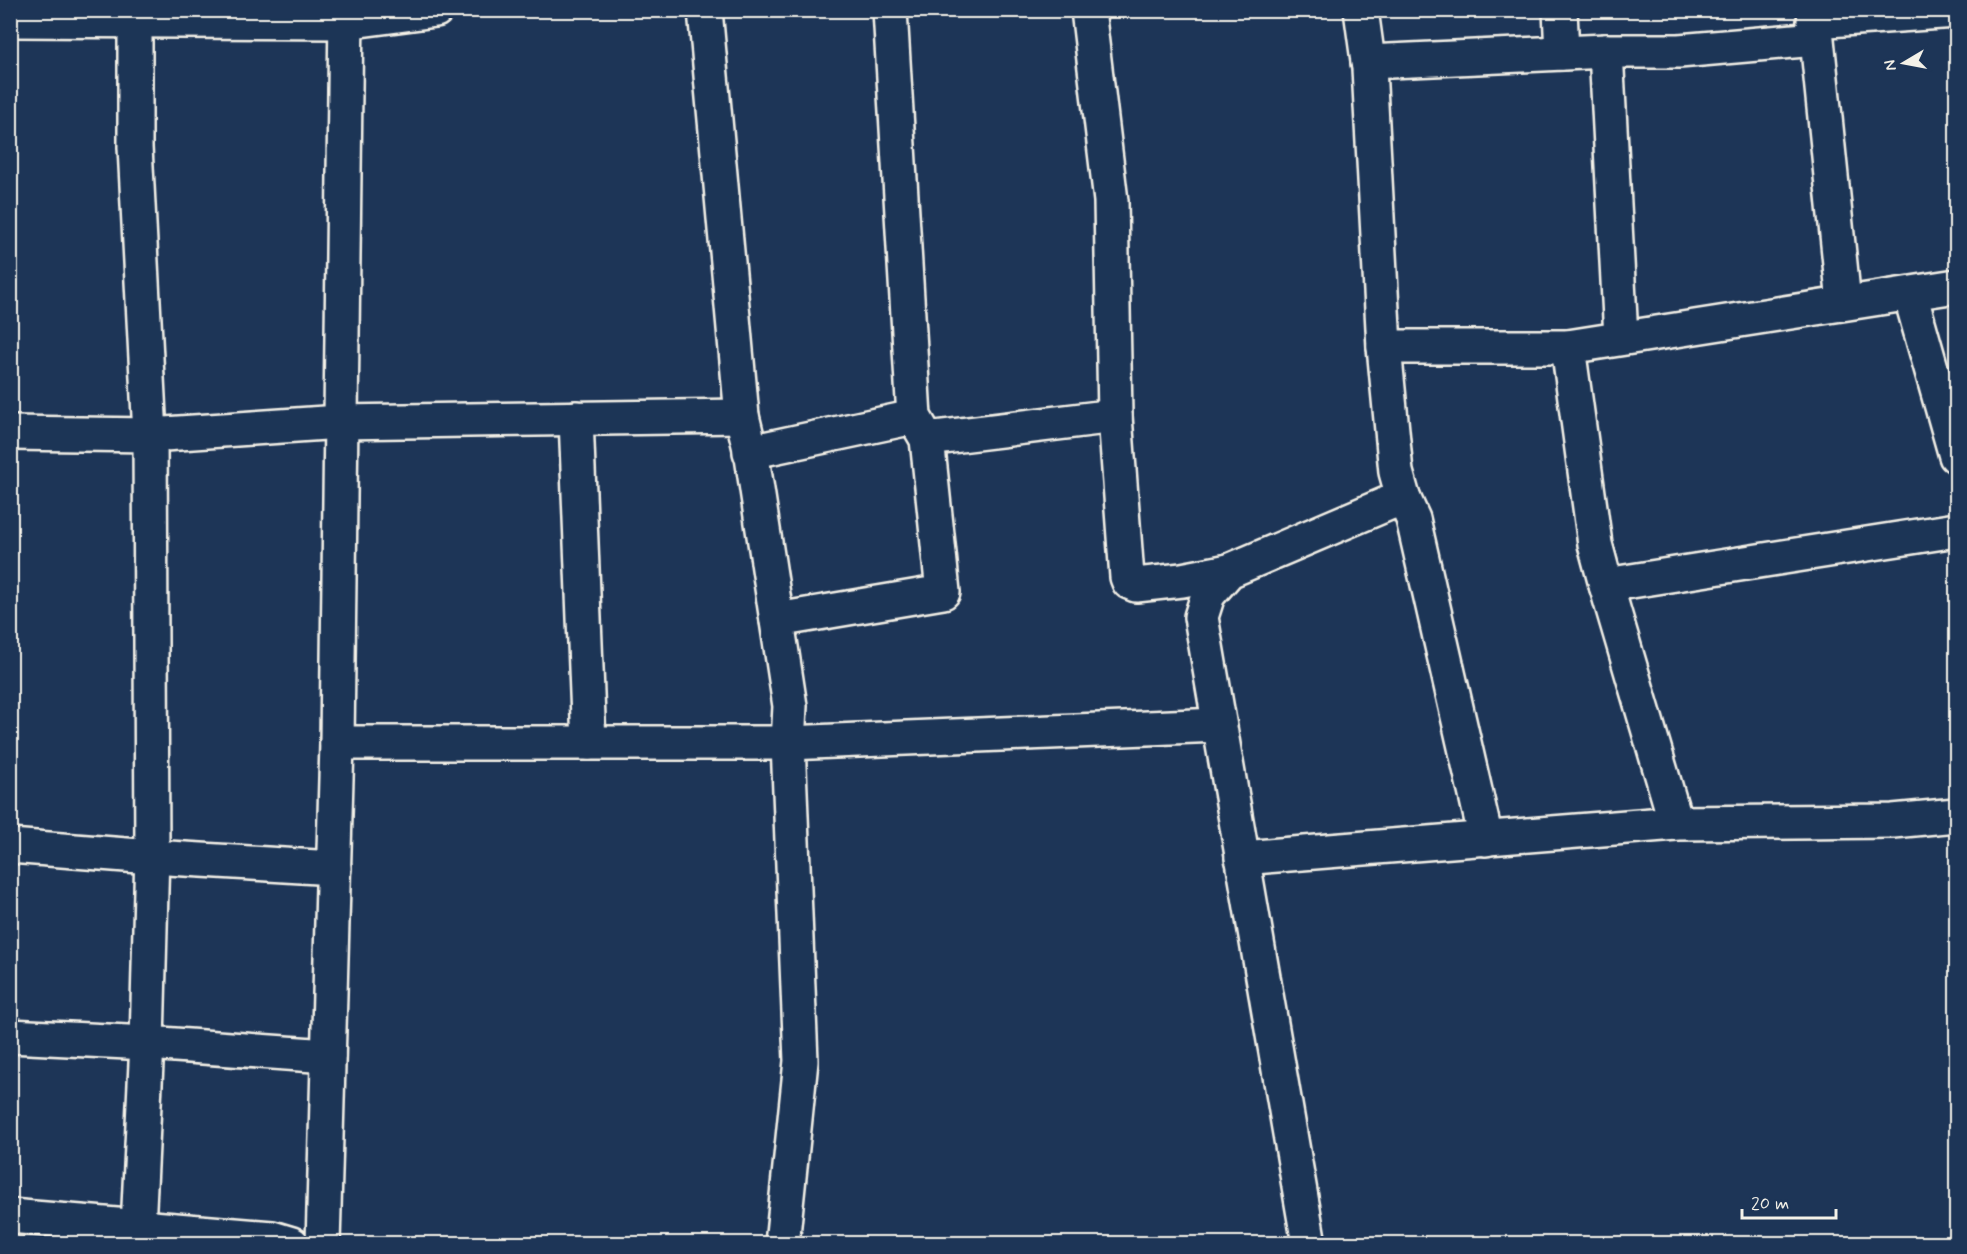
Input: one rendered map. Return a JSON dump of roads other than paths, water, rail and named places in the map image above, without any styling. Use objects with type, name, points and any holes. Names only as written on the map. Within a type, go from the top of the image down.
[{"type":"street","points":[[10,20],[135,21],[346,16],[436,10]]},
{"type":"street","points":[[705,10],[742,416],[750,452],[790,706],[788,742],[801,1061],[782,1244]]},
{"type":"street","points":[[777,620],[944,592],[920,428],[890,10]]},
{"type":"street","points":[[1088,10],[1111,201],[1114,416],[1129,582],[1136,585],[1182,580],[1229,571],[1403,497]]},
{"type":"street","points":[[1361,10],[1368,62],[1384,347],[1396,472],[1403,497],[1413,519],[1486,838]]},
{"type":"street","points":[[1560,10],[1562,52]]},
{"type":"street","points":[[1368,62],[1562,52],[1678,51],[1814,24],[1956,11]]},
{"type":"street","points":[[323,1244],[337,743],[346,16]]},
{"type":"street","points":[[135,21],[135,147],[150,435],[152,857],[147,1043],[138,1227]]},
{"type":"street","points":[[1814,24],[1844,303]]},
{"type":"street","points":[[1606,51],[1621,339]]},
{"type":"street","points":[[1384,347],[1568,347],[1956,286]]},
{"type":"street","points":[[1910,294],[1956,456]]},
{"type":"street","points":[[1568,347],[1595,544],[1676,823]]},
{"type":"street","points":[[10,433],[150,435],[340,422],[742,416]]},
{"type":"street","points":[[750,452],[920,428],[1114,416]]},
{"type":"street","points":[[576,418],[589,743]]},
{"type":"street","points":[[1606,585],[1956,530]]},
{"type":"street","points":[[1229,571],[1208,594],[1201,617],[1309,1244]]},
{"type":"street","points":[[337,743],[788,742],[1219,725]]},
{"type":"street","points":[[1242,858],[1676,823],[1893,821],[1956,815]]},
{"type":"street","points":[[10,846],[334,868]]},
{"type":"street","points":[[10,1036],[328,1056]]},
{"type":"street","points":[[10,1216],[272,1238],[292,1244]]}]
